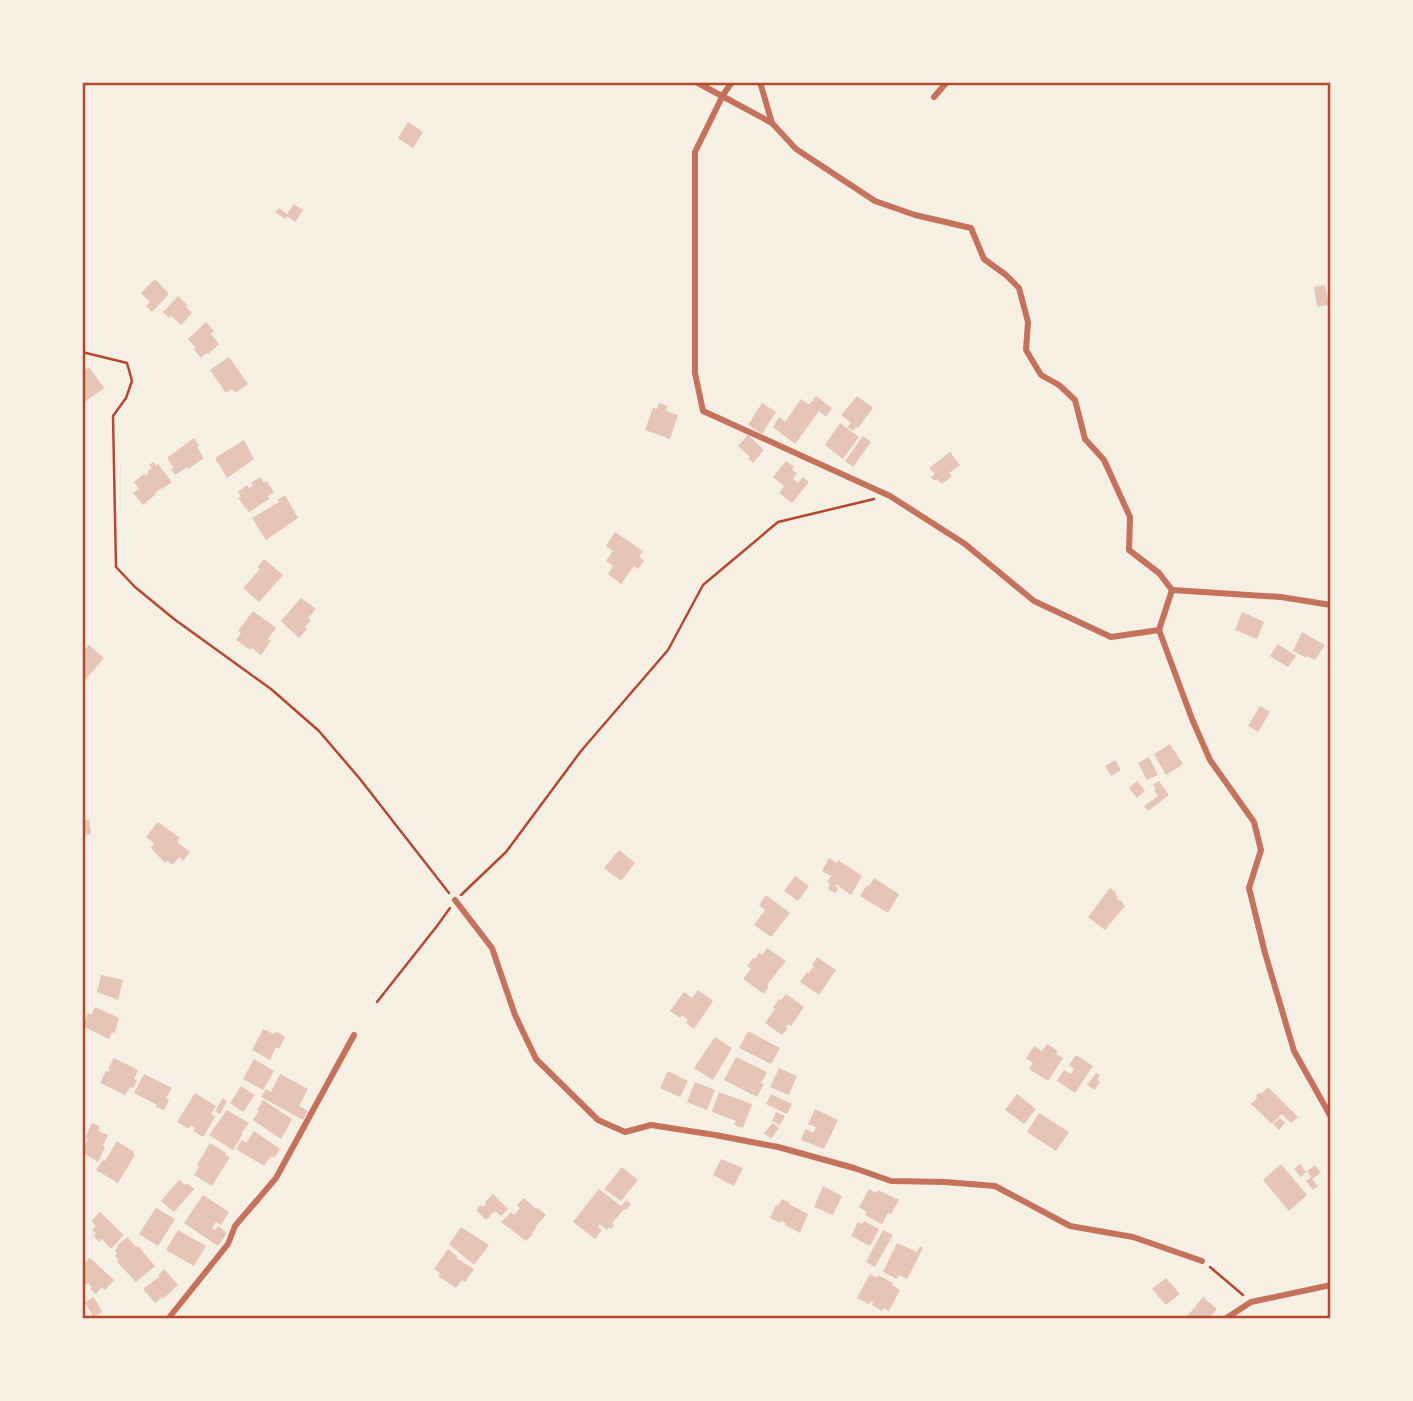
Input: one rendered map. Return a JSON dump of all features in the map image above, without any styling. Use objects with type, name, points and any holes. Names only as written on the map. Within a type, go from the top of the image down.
[{"type":"street","points":[[696,82],[772,123],[796,149],[875,201],[915,215],[971,228],[984,259],[1019,288],[1028,322],[1026,350],[1041,375],[1059,385],[1076,400],[1086,439],[1104,460],[1130,517],[1129,550],[1159,573],[1172,590],[1280,597],[1331,604]]},
{"type":"street","points":[[732,82],[695,152],[695,373],[704,411],[890,496],[965,544],[1034,601],[1111,637],[1160,630]]},
{"type":"street","points":[[760,82],[772,123]]},
{"type":"street","points":[[934,97],[947,82]]},
{"type":"street","points":[[1172,590],[1160,630],[1210,760],[1254,822],[1261,850],[1249,888],[1265,953],[1294,1051],[1331,1117]]},
{"type":"street","points":[[455,900],[492,948],[515,1014],[536,1059],[598,1121],[625,1132],[651,1125],[778,1147],[891,1181],[995,1186],[1070,1226],[1133,1237],[1202,1261]]},
{"type":"street","points":[[168,1319],[228,1244],[235,1226],[276,1178],[354,1035]]},
{"type":"street","points":[[1224,1319],[1251,1302],[1331,1285]]},
{"type":"path","points":[[82,352],[127,363],[132,381],[126,398],[113,416],[116,567],[135,587],[174,619],[271,689],[319,731],[455,900]]},
{"type":"path","points":[[377,1002],[455,900],[506,852],[581,751],[668,650],[703,585],[778,522],[890,496]]},
{"type":"path","points":[[1202,1261],[1251,1302]]},
{"type":"building","points":[[408,122],[423,132],[413,148],[398,138]]},
{"type":"building","points":[[294,204],[303,210],[295,222],[275,212],[279,208],[287,214]]},
{"type":"building","points":[[155,279],[169,294],[152,312],[146,306],[150,302],[141,293]]},
{"type":"building","points":[[1325,285],[1329,305],[1317,307],[1314,287]]},
{"type":"building","points":[[178,296],[192,313],[181,325],[163,312]]},
{"type":"building","points":[[206,322],[214,331],[211,334],[219,344],[201,358],[188,339]]},
{"type":"building","points":[[229,357],[248,384],[235,393],[232,389],[226,393],[210,370]]},
{"type":"building","points":[[89,367],[104,388],[82,404],[82,372]]},
{"type":"building","points":[[816,396],[832,408],[826,417],[819,411],[795,444],[773,427],[779,417],[785,422],[801,399],[809,405]]},
{"type":"building","points":[[857,396],[873,408],[853,431],[847,427],[851,423],[841,415]]},
{"type":"building","points":[[659,403],[668,406],[666,411],[678,415],[670,439],[645,430],[653,408],[657,409]]},
{"type":"building","points":[[762,403],[776,412],[762,434],[748,425]]},
{"type":"building","points":[[840,423],[859,437],[843,459],[825,445]]},
{"type":"building","points":[[748,435],[764,450],[753,463],[738,446]]},
{"type":"building","points":[[863,436],[871,442],[853,467],[845,461]]},
{"type":"building","points":[[194,438],[204,458],[175,475],[167,458]]},
{"type":"building","points":[[244,440],[254,459],[227,478],[215,458]]},
{"type":"building","points":[[950,452],[960,465],[949,473],[952,476],[942,484],[937,479],[934,481],[931,477],[935,474],[929,468]]},
{"type":"building","points":[[786,461],[797,473],[793,479],[798,483],[803,477],[809,482],[792,503],[779,493],[784,486],[773,477]]},
{"type":"building","points":[[153,462],[156,466],[158,464],[172,482],[161,488],[143,505],[133,493],[139,489],[134,482],[148,474],[152,468],[149,465]]},
{"type":"building","points":[[260,477],[274,492],[268,496],[269,499],[249,512],[238,498],[241,497],[238,492],[247,485],[249,488],[253,486],[251,483]]},
{"type":"building","points":[[285,495],[298,518],[266,540],[252,518],[279,502],[277,500]]},
{"type":"building","points":[[615,532],[643,551],[639,557],[644,561],[638,569],[634,566],[621,584],[608,574],[613,566],[606,561],[613,551],[606,546]]},
{"type":"building","points":[[264,559],[283,575],[259,602],[243,588],[260,569],[258,567]]},
{"type":"building","points":[[301,598],[316,609],[308,618],[311,620],[305,627],[307,629],[299,638],[281,621]]},
{"type":"building","points":[[253,611],[276,628],[261,655],[236,640],[241,633],[238,631]]},
{"type":"building","points":[[1242,612],[1264,622],[1257,639],[1235,630]]},
{"type":"building","points":[[1302,632],[1325,645],[1315,660],[1293,651]]},
{"type":"building","points":[[1278,644],[1296,656],[1288,667],[1270,656]]},
{"type":"building","points":[[89,645],[104,658],[86,679],[82,675],[82,653]]},
{"type":"building","points":[[1260,706],[1270,712],[1258,732],[1248,726]]},
{"type":"building","points":[[1170,744],[1183,764],[1166,775],[1154,754]]},
{"type":"building","points":[[1149,757],[1158,775],[1147,780],[1138,763]]},
{"type":"building","points":[[1115,760],[1121,770],[1111,776],[1105,766]]},
{"type":"building","points":[[1137,781],[1145,791],[1137,798],[1129,788]]},
{"type":"building","points":[[1159,781],[1169,795],[1148,811],[1144,806],[1158,796],[1153,785]]},
{"type":"building","points":[[89,819],[91,834],[82,835],[82,821]]},
{"type":"building","points":[[158,822],[180,838],[177,842],[190,852],[183,861],[179,857],[173,865],[167,861],[165,863],[151,848],[154,843],[146,837]]},
{"type":"building","points":[[619,850],[635,863],[621,881],[604,868]]},
{"type":"building","points":[[829,858],[837,863],[838,860],[862,876],[851,895],[836,884],[838,888],[835,893],[828,889],[830,884],[827,882],[831,876],[822,871]]},
{"type":"building","points":[[795,876],[809,886],[798,901],[784,891]]},
{"type":"building","points":[[874,878],[899,894],[888,913],[860,896]]},
{"type":"building","points":[[1110,888],[1125,906],[1105,930],[1088,917]]},
{"type":"building","points":[[766,895],[790,913],[771,937],[754,925],[765,910],[759,905]]},
{"type":"building","points":[[767,948],[786,961],[767,985],[769,986],[764,994],[743,979],[751,969],[747,966],[753,958],[759,953],[762,955]]},
{"type":"building","points":[[817,957],[836,970],[819,995],[800,982],[814,966],[812,965]]},
{"type":"building","points":[[101,975],[123,980],[118,1000],[97,992]]},
{"type":"building","points":[[698,990],[713,1001],[694,1029],[686,1023],[688,1020],[682,1015],[680,1018],[670,1011],[684,992],[692,998]]},
{"type":"building","points":[[786,994],[804,1007],[782,1035],[765,1023],[779,999]]},
{"type":"building","points":[[95,1007],[119,1018],[115,1033],[112,1032],[109,1039],[82,1026],[88,1013],[91,1015]]},
{"type":"building","points":[[263,1029],[274,1034],[276,1031],[285,1037],[270,1060],[252,1050]]},
{"type":"building","points":[[748,1031],[780,1048],[771,1064],[739,1048]]},
{"type":"building","points":[[715,1037],[732,1048],[713,1080],[694,1068]]},
{"type":"building","points":[[1047,1044],[1063,1058],[1048,1081],[1029,1069],[1033,1063],[1026,1058],[1034,1046],[1042,1051]]},
{"type":"building","points":[[1076,1055],[1093,1066],[1075,1093],[1057,1081],[1064,1070],[1071,1074],[1074,1069],[1069,1065]]},
{"type":"building","points":[[736,1057],[767,1072],[757,1097],[724,1080]]},
{"type":"building","points":[[114,1058],[138,1070],[133,1088],[130,1087],[125,1095],[100,1083]]},
{"type":"building","points":[[254,1059],[274,1071],[263,1090],[243,1079]]},
{"type":"building","points":[[779,1068],[797,1076],[789,1095],[770,1087]]},
{"type":"building","points":[[668,1071],[688,1081],[680,1097],[660,1088]]},
{"type":"building","points":[[1096,1073],[1100,1075],[1097,1080],[1100,1082],[1095,1090],[1087,1085]]},
{"type":"building","points":[[144,1074],[172,1088],[166,1098],[169,1100],[164,1110],[134,1093]]},
{"type":"building","points":[[280,1074],[308,1089],[299,1106],[308,1111],[303,1120],[261,1097],[266,1089],[271,1092]]},
{"type":"building","points":[[695,1082],[715,1090],[707,1110],[687,1102]]},
{"type":"building","points":[[241,1086],[255,1095],[243,1112],[230,1103]]},
{"type":"building","points":[[1268,1087],[1298,1117],[1291,1123],[1282,1114],[1272,1124],[1251,1104],[1259,1092],[1261,1094]]},
{"type":"building","points":[[719,1092],[752,1104],[743,1128],[734,1125],[736,1121],[712,1112]]},
{"type":"building","points":[[195,1093],[216,1106],[211,1114],[215,1117],[203,1137],[193,1131],[195,1128],[191,1125],[189,1129],[177,1122]]},
{"type":"building","points":[[771,1094],[792,1104],[787,1114],[766,1104]]},
{"type":"building","points":[[1017,1094],[1036,1109],[1024,1124],[1005,1110]]},
{"type":"building","points":[[223,1098],[227,1101],[220,1114],[215,1111]]},
{"type":"building","points":[[263,1100],[292,1119],[281,1139],[253,1120]]},
{"type":"building","points":[[815,1109],[838,1120],[824,1149],[801,1140],[805,1129],[813,1133],[816,1127],[808,1124]]},
{"type":"building","points":[[227,1110],[249,1123],[233,1150],[209,1135]]},
{"type":"building","points":[[776,1112],[785,1116],[780,1125],[772,1121]]},
{"type":"building","points":[[1039,1113],[1069,1132],[1056,1151],[1027,1132]]},
{"type":"building","points":[[1280,1118],[1285,1123],[1279,1130],[1273,1124]]},
{"type":"building","points":[[92,1123],[100,1126],[98,1131],[108,1135],[98,1162],[82,1152]]},
{"type":"building","points":[[773,1123],[779,1128],[771,1139],[764,1133]]},
{"type":"building","points":[[254,1131],[280,1149],[264,1166],[236,1149],[242,1140],[246,1143]]},
{"type":"building","points":[[117,1141],[135,1155],[118,1183],[96,1170]]},
{"type":"building","points":[[210,1143],[230,1157],[212,1186],[194,1175]]},
{"type":"building","points":[[721,1159],[743,1168],[734,1186],[713,1175]]},
{"type":"building","points":[[1281,1164],[1307,1195],[1289,1211],[1263,1180]]},
{"type":"building","points":[[1300,1164],[1306,1172],[1301,1177],[1294,1169]]},
{"type":"building","points":[[1315,1165],[1321,1173],[1312,1179],[1318,1186],[1313,1190],[1306,1181],[1311,1177],[1307,1171]]},
{"type":"building","points":[[622,1167],[638,1180],[621,1201],[604,1189]]},
{"type":"building","points":[[179,1180],[194,1189],[174,1212],[161,1201]]},
{"type":"building","points":[[823,1186],[842,1196],[833,1215],[814,1207]]},
{"type":"building","points":[[599,1189],[621,1206],[626,1200],[631,1204],[612,1223],[614,1225],[611,1229],[609,1227],[607,1230],[600,1224],[598,1227],[602,1230],[595,1239],[573,1222]]},
{"type":"building","points":[[869,1189],[876,1193],[878,1190],[899,1200],[882,1224],[865,1215],[867,1212],[859,1207]]},
{"type":"building","points":[[493,1194],[508,1209],[501,1216],[495,1211],[486,1220],[476,1210],[481,1205],[483,1207]]},
{"type":"building","points":[[203,1195],[229,1212],[221,1225],[216,1222],[212,1228],[215,1230],[218,1226],[227,1233],[218,1246],[184,1223]]},
{"type":"building","points":[[524,1198],[546,1215],[526,1241],[501,1222],[511,1212],[514,1215],[520,1208],[517,1205]]},
{"type":"building","points":[[782,1199],[808,1214],[800,1233],[785,1225],[786,1223],[770,1218]]},
{"type":"building","points":[[156,1208],[175,1219],[158,1246],[139,1234]]},
{"type":"building","points":[[100,1212],[124,1235],[111,1249],[102,1239],[99,1242],[92,1230],[96,1226],[91,1221]]},
{"type":"building","points":[[864,1221],[879,1229],[870,1246],[851,1236],[858,1222],[862,1224]]},
{"type":"building","points":[[461,1227],[489,1245],[474,1265],[449,1244]]},
{"type":"building","points":[[178,1230],[206,1246],[194,1266],[166,1250]]},
{"type":"building","points":[[883,1230],[893,1235],[875,1267],[866,1262]]},
{"type":"building","points":[[127,1237],[155,1266],[136,1282],[117,1262],[119,1260],[115,1256],[117,1246]]},
{"type":"building","points":[[897,1243],[917,1252],[920,1246],[923,1248],[907,1279],[899,1275],[897,1279],[883,1272]]},
{"type":"building","points":[[448,1249],[458,1257],[456,1258],[474,1269],[465,1282],[462,1280],[456,1288],[438,1276],[440,1273],[434,1269]]},
{"type":"building","points":[[90,1258],[114,1280],[105,1290],[102,1287],[96,1294],[88,1283],[86,1285],[82,1282],[82,1262]]},
{"type":"building","points":[[164,1269],[178,1285],[155,1303],[143,1289],[160,1276],[158,1275]]},
{"type":"building","points":[[870,1274],[893,1283],[892,1285],[900,1290],[889,1311],[884,1308],[882,1311],[872,1305],[873,1302],[869,1304],[857,1298]]},
{"type":"building","points":[[1166,1278],[1180,1294],[1166,1305],[1152,1289]]},
{"type":"building","points":[[94,1297],[102,1312],[93,1317],[85,1302]]},
{"type":"building","points":[[1203,1297],[1217,1309],[1209,1319],[1185,1319]]}]
